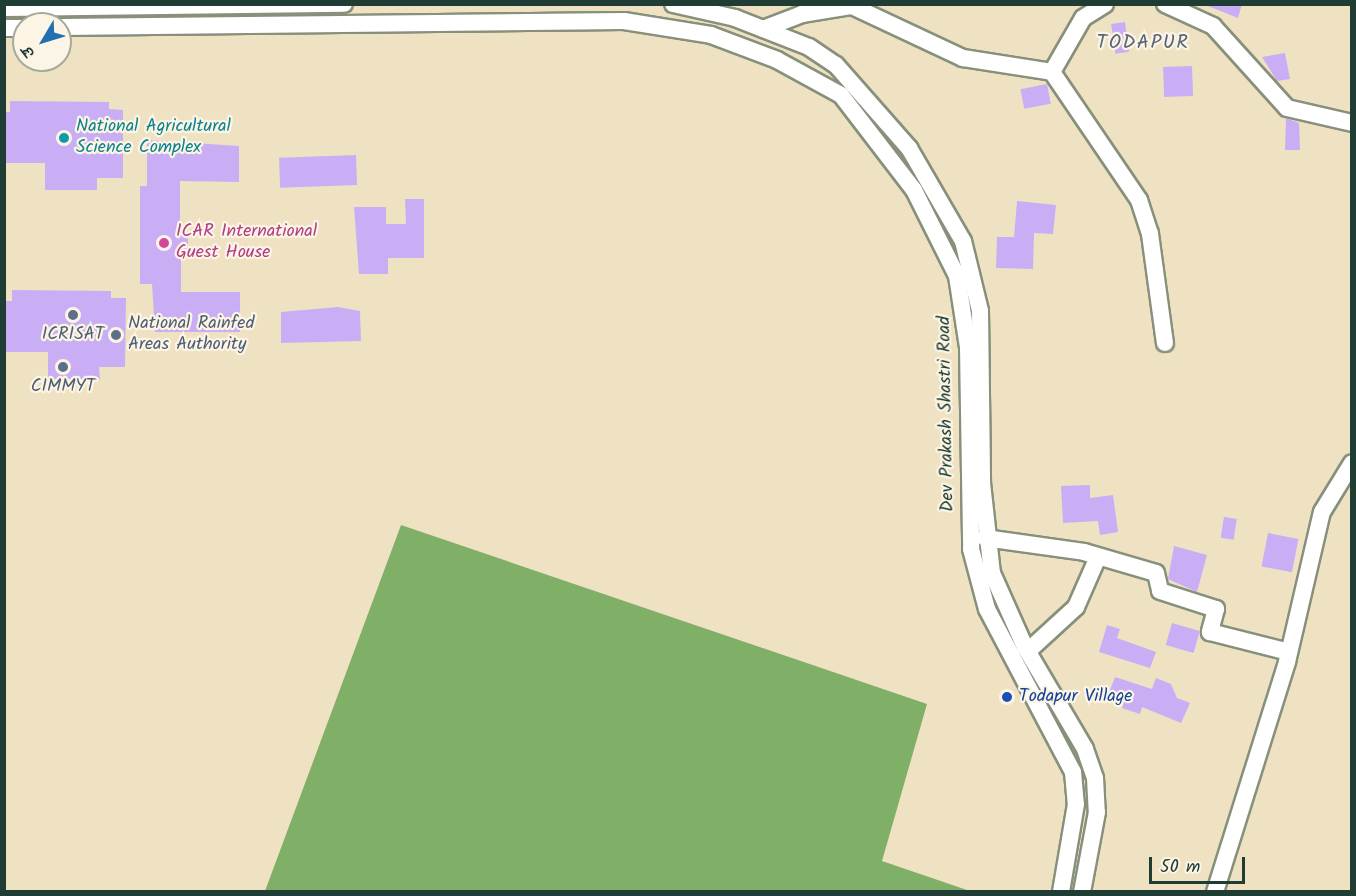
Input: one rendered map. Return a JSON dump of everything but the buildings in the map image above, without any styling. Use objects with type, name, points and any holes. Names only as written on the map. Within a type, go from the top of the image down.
[{"type":"street","points":[[4,8],[344,4]]},
{"type":"street","name":"Dev Prakash Shastri Road","points":[[673,4],[758,27],[824,56],[868,96],[928,177],[963,241],[980,311],[985,538],[997,587],[1028,651],[1085,749],[1095,778],[1097,812],[1082,891]]},
{"type":"street","points":[[1052,72],[1083,18],[1105,4]]},
{"type":"street","points":[[1165,4],[1213,26],[1287,108],[1352,123]]},
{"type":"street","points":[[744,46],[758,27],[802,14],[852,5],[963,58],[1052,72],[1139,200],[1150,234],[1166,343]]},
{"type":"street","name":"Dev Prakash Shastri Road","points":[[72,27],[595,19],[691,30],[744,46],[841,95],[914,190],[950,257],[967,329],[967,501],[978,580],[1075,782],[1061,891]]},
{"type":"street","points":[[1215,891],[1289,652],[1322,512],[1352,463]]},
{"type":"street","points":[[985,538],[1098,557],[1156,573],[1160,591],[1216,609],[1210,632],[1289,652]]},
{"type":"street","points":[[1028,651],[1076,607],[1098,557]]},
{"type":"green space","points":[[401,525],[927,704],[882,861],[970,891],[265,891]]},
{"type":"place","name":"National Agricultural Science Complex","points":[[64,138]]},
{"type":"place","name":"ICAR International Guest House","points":[[164,243]]},
{"type":"place","name":"ICRISAT","points":[[73,315]]},
{"type":"place","name":"National Rainfed Areas Authority","points":[[116,335]]},
{"type":"place","name":"CIMMYT","points":[[63,367]]},
{"type":"place","name":"Todapur Village","points":[[1007,697]]},
{"type":"district","name":"TODAPUR","points":[[1143,43]]}]
